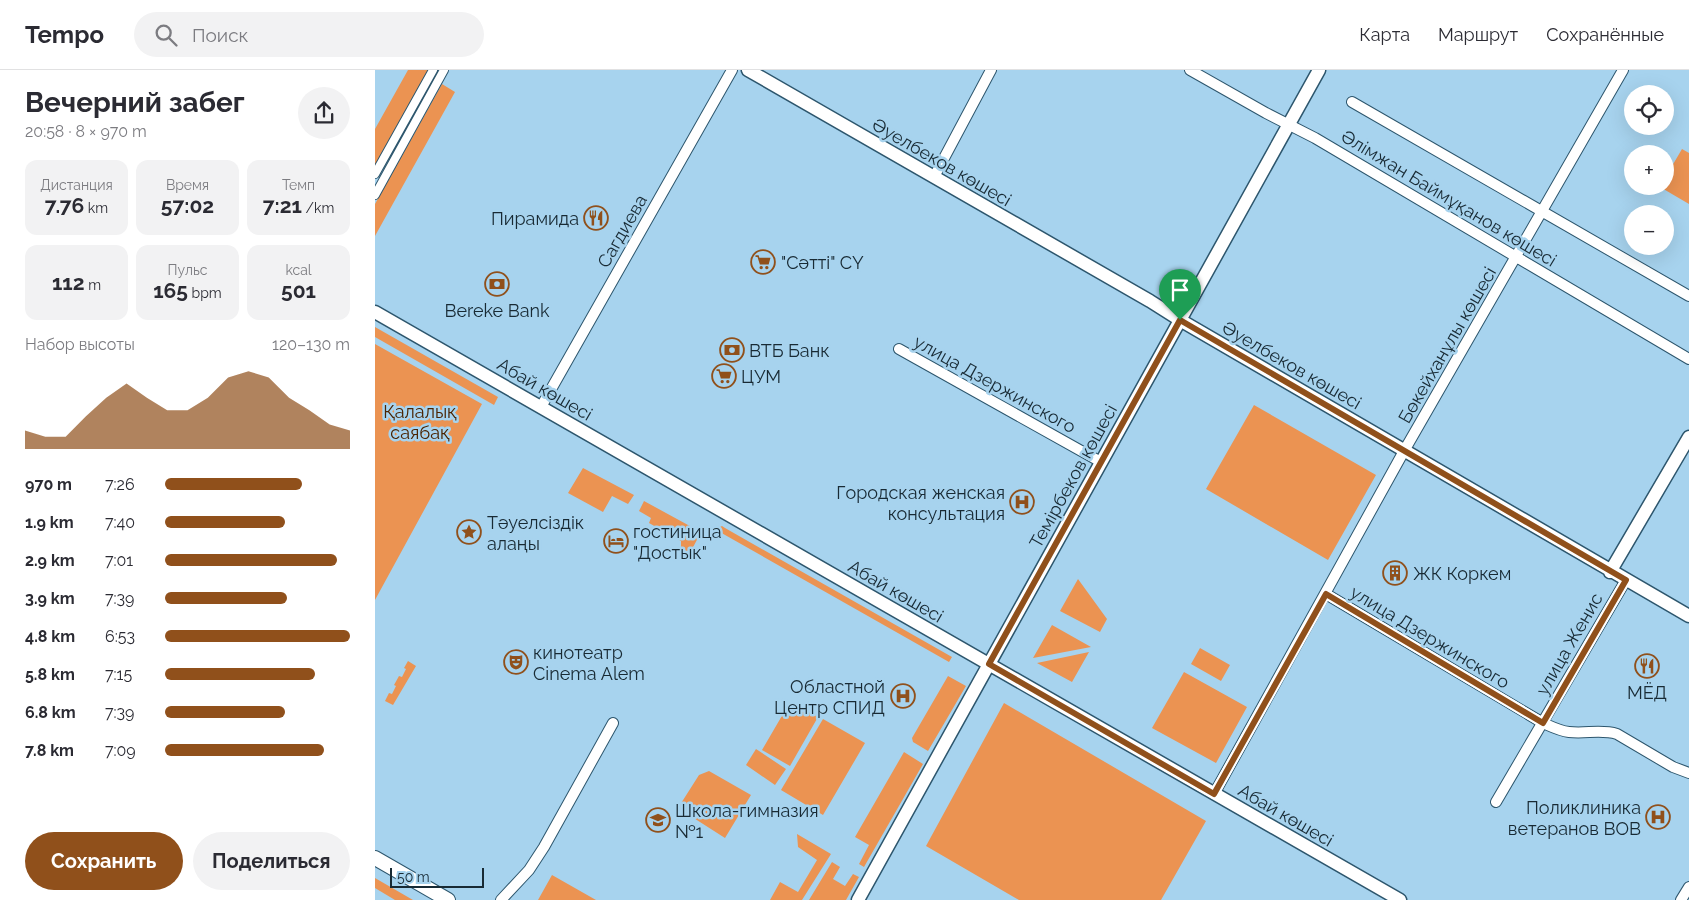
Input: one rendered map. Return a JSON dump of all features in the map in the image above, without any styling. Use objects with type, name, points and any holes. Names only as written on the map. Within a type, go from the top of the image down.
[{"type":"main road","points":[[375,858],[449,900]]},
{"type":"street","points":[[375,174],[433,70]]},
{"type":"street","points":[[375,195],[443,70]]},
{"type":"street","name":"Сагдиева","points":[[541,407],[732,70]]},
{"type":"street","name":"Әуелбеков көшесі","points":[[748,70],[1149,301],[1610,572],[1689,616]]},
{"type":"street","points":[[934,177],[991,70]]},
{"type":"street","name":"Әлімжан Баймұқанов көшесі","points":[[1189,70],[1315,138],[1689,359]]},
{"type":"street","name":"Темірбеков көшесі","points":[[858,900],[1319,70]]},
{"type":"street","name":"Бөкейханұлы көшесі","points":[[1214,794],[1404,451],[1623,70]]},
{"type":"street","name":"Әлімжан Баймұқанов көшесі","points":[[1351,102],[1689,296]]},
{"type":"street","points":[[396,136],[405,141]]},
{"type":"street","points":[[383,159],[392,163]]},
{"type":"street","name":"Абай көшесі","points":[[375,312],[1400,900]]},
{"type":"street","name":"улица Дзержинского","points":[[899,349],[1101,462]]},
{"type":"street","name":"улица Женис","points":[[1610,572],[1689,437]]},
{"type":"street","name":"улица Женис","points":[[1496,802],[1626,580]]},
{"type":"street","name":"улица Дзержинского","points":[[1326,594],[1559,731],[1607,731],[1617,734],[1673,767],[1689,773]]},
{"type":"street","points":[[501,900],[529,870],[544,848],[613,723]]},
{"type":"street","points":[[1681,900],[1689,887]]},
{"type":"green space","points":[[408,70],[430,70],[375,169],[375,129]]},
{"type":"green space","points":[[442,84],[455,92],[375,236],[375,204]]},
{"type":"green space","points":[[1682,149],[1689,153],[1689,204],[1674,195],[1674,163]]},
{"type":"green space","points":[[375,327],[498,397],[494,405],[375,337]]},
{"type":"green space","name":"Қалалық саябақ","points":[[375,344],[482,404],[375,600]]},
{"type":"green space","points":[[1254,405],[1376,475],[1328,560],[1206,489]]},
{"type":"green space","points":[[583,468],[634,495],[628,504],[612,496],[603,512],[568,493]]},
{"type":"green space","points":[[644,501],[699,531],[700,534],[690,553],[681,548],[681,541],[649,523],[651,518],[639,511]]},
{"type":"green space","points":[[722,526],[952,657],[949,662],[718,531]]},
{"type":"green space","points":[[1078,579],[1107,619],[1100,632],[1060,611]]},
{"type":"green space","points":[[1052,625],[1091,647],[1033,658]]},
{"type":"green space","points":[[1200,648],[1230,665],[1221,681],[1191,664]]},
{"type":"green space","points":[[1089,652],[1072,682],[1037,663]]},
{"type":"green space","points":[[408,661],[416,666],[393,705],[385,701],[389,693],[392,694],[399,676],[402,677]]},
{"type":"green space","points":[[1184,672],[1247,707],[1216,763],[1152,728]]},
{"type":"green space","points":[[948,676],[966,686],[928,751],[913,742],[912,738]]},
{"type":"green space","points":[[790,702],[818,717],[790,766],[762,750]]},
{"type":"green space","points":[[1004,703],[1206,821],[1161,900],[1019,900],[926,846]]},
{"type":"green space","points":[[823,719],[865,743],[823,815],[781,790]]},
{"type":"green space","points":[[756,749],[786,769],[775,785],[746,765]]},
{"type":"green space","points":[[904,752],[923,764],[864,867],[859,864],[869,845],[855,837]]},
{"type":"green space","points":[[709,771],[751,795],[725,838],[678,808],[699,775]]},
{"type":"green space","points":[[797,834],[831,854],[802,900],[770,900],[780,882],[798,892],[817,860],[798,847]]},
{"type":"green space","points":[[832,862],[840,867],[833,879],[845,886],[853,874],[859,877],[846,900],[809,900]]},
{"type":"green space","points":[[552,875],[596,900],[538,900]]},
{"type":"green space","points":[[375,878],[413,900],[395,900],[375,888]]},
{"type":"place","name":"Пирамида","points":[[596,218]]},
{"type":"place","name":"\"Сәтті\" СY","points":[[763,262]]},
{"type":"place","name":"Bereke Bank","points":[[497,284]]},
{"type":"place","name":"ВТБ Банк","points":[[732,350]]},
{"type":"place","name":"ЦУМ","points":[[724,376]]},
{"type":"place","name":"Городская женская консультация","points":[[1022,502]]},
{"type":"place","name":"Тәуелсіздік алаңы","points":[[469,532]]},
{"type":"place","name":"гостиница \"Достык\"","points":[[616,541]]},
{"type":"place","name":"ЖК Коркем","points":[[1395,573]]},
{"type":"place","name":"кинотеатр Cinema Alem","points":[[516,662]]},
{"type":"place","name":"МЁД","points":[[1647,666]]},
{"type":"place","name":"Областной Центр СПИД","points":[[903,696]]},
{"type":"place","name":"Поликлиника ветеранов ВОВ","points":[[1658,817]]},
{"type":"place","name":"Школа-гимназия №1","points":[[658,820]]},
{"type":"route","points":[[1180,320],[1626,580],[1543,723],[1326,594],[1214,794],[989,664],[1180,320]]}]
